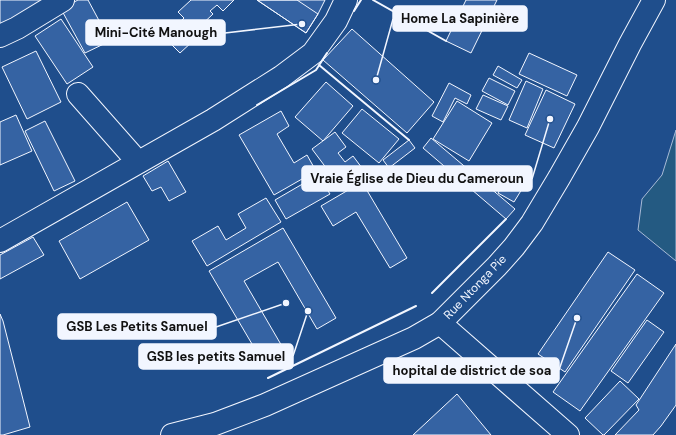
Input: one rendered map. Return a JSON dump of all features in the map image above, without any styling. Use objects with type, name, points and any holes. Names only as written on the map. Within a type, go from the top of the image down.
[{"type":"street","points":[[0,36],[17,28],[63,0]]},
{"type":"street","points":[[0,241],[220,115],[281,77],[313,53],[336,21],[346,0]]},
{"type":"street","name":"Rue Ntonga Pie","points":[[172,435],[219,429],[265,405],[414,338],[440,323],[497,266],[532,223],[588,127],[654,0]]},
{"type":"street","points":[[78,94],[138,162]]},
{"type":"street","points":[[440,323],[568,435]]},
{"type":"shaded area","points":[[676,130],[676,261],[638,230],[642,199],[662,175]]},
{"type":"building","points":[[0,0],[51,0],[0,25]]},
{"type":"building","points":[[78,0],[88,0],[110,41],[85,53],[61,9]]},
{"type":"building","points":[[191,0],[234,0],[223,11],[217,5],[210,11],[213,14],[196,30],[194,29],[187,36],[193,41],[180,53],[160,33],[172,21],[177,25],[184,18],[178,12]]},
{"type":"building","points":[[257,0],[297,0],[318,14],[306,33]]},
{"type":"building","points":[[257,0],[325,0],[306,33]]},
{"type":"building","points":[[466,0],[497,0],[471,53],[446,41]]},
{"type":"building","points":[[61,19],[93,67],[67,84],[35,36]]},
{"type":"building","points":[[352,29],[434,102],[407,133],[323,60]]},
{"type":"building","points":[[36,51],[61,102],[27,119],[2,67]]},
{"type":"building","points":[[529,53],[577,75],[567,96],[519,74]]},
{"type":"building","points":[[498,66],[522,80],[517,88],[493,75]]},
{"type":"building","points":[[489,78],[515,91],[508,105],[482,91]]},
{"type":"building","points":[[526,81],[543,89],[527,128],[509,120]]},
{"type":"building","points":[[326,82],[353,106],[323,141],[295,117]]},
{"type":"building","points":[[449,83],[471,95],[467,104],[455,98],[443,122],[432,116]]},
{"type":"building","points":[[546,90],[575,104],[554,148],[525,135]]},
{"type":"building","points":[[483,95],[508,106],[501,120],[476,109]]},
{"type":"building","points":[[457,101],[492,123],[469,161],[433,139]]},
{"type":"building","points":[[362,109],[399,139],[379,163],[342,133]]},
{"type":"building","points":[[281,111],[289,126],[277,134],[294,163],[307,155],[316,171],[274,195],[239,135]]},
{"type":"building","points":[[16,115],[32,151],[0,165],[0,122]]},
{"type":"building","points":[[45,121],[75,181],[54,191],[25,131]]},
{"type":"building","points":[[335,132],[346,147],[338,153],[345,162],[353,156],[365,172],[342,189],[312,149]]},
{"type":"building","points":[[431,138],[515,209],[506,219],[423,148]]},
{"type":"building","points":[[409,140],[415,148],[389,168],[383,160]]},
{"type":"building","points":[[168,161],[186,192],[169,201],[161,187],[152,191],[143,176]]},
{"type":"building","points":[[318,175],[330,194],[286,219],[275,200]]},
{"type":"building","points":[[506,179],[522,189],[514,202],[498,193]]},
{"type":"building","points":[[362,182],[407,258],[390,268],[356,212],[333,226],[321,206]]},
{"type":"building","points":[[266,198],[281,222],[207,266],[192,241],[218,226],[226,240],[246,228],[238,214]]},
{"type":"building","points":[[127,202],[149,240],[80,279],[59,241]]},
{"type":"building","points":[[283,228],[336,318],[317,329],[278,262],[244,281],[283,348],[262,361],[209,271]]},
{"type":"building","points":[[33,237],[44,255],[0,279],[0,255]]},
{"type":"building","points":[[608,252],[635,270],[565,372],[538,354]]},
{"type":"building","points":[[637,274],[664,293],[580,411],[553,392]]},
{"type":"building","points":[[0,314],[30,427],[3,435],[0,435]]},
{"type":"building","points":[[647,320],[664,332],[628,383],[611,371]]},
{"type":"building","points":[[676,344],[676,405],[653,435],[615,435],[639,410],[636,405]]},
{"type":"building","points":[[620,381],[639,399],[603,435],[585,418]]},
{"type":"building","points":[[457,394],[491,435],[413,435]]},
{"type":"wall","points":[[354,11],[361,0]]},
{"type":"wall","points":[[373,0],[446,41]]},
{"type":"wall","points":[[257,105],[316,70],[327,53]]},
{"type":"wall","points":[[319,65],[409,140]]},
{"type":"wall","points":[[432,293],[506,219]]},
{"type":"wall","points":[[268,378],[416,306]]},
{"type":"place","name":"Mini-Cité Manough","points":[[302,24]]},
{"type":"place","name":"Home La Sapinière","points":[[376,80]]},
{"type":"place","name":"Vraie Église de Dieu du Cameroun","points":[[550,119]]},
{"type":"place","name":"GSB Les Petits Samuel","points":[[286,303]]},
{"type":"place","name":"GSB les petits Samuel","points":[[308,311]]},
{"type":"place","name":"hopital de district de soa","points":[[577,318]]}]
